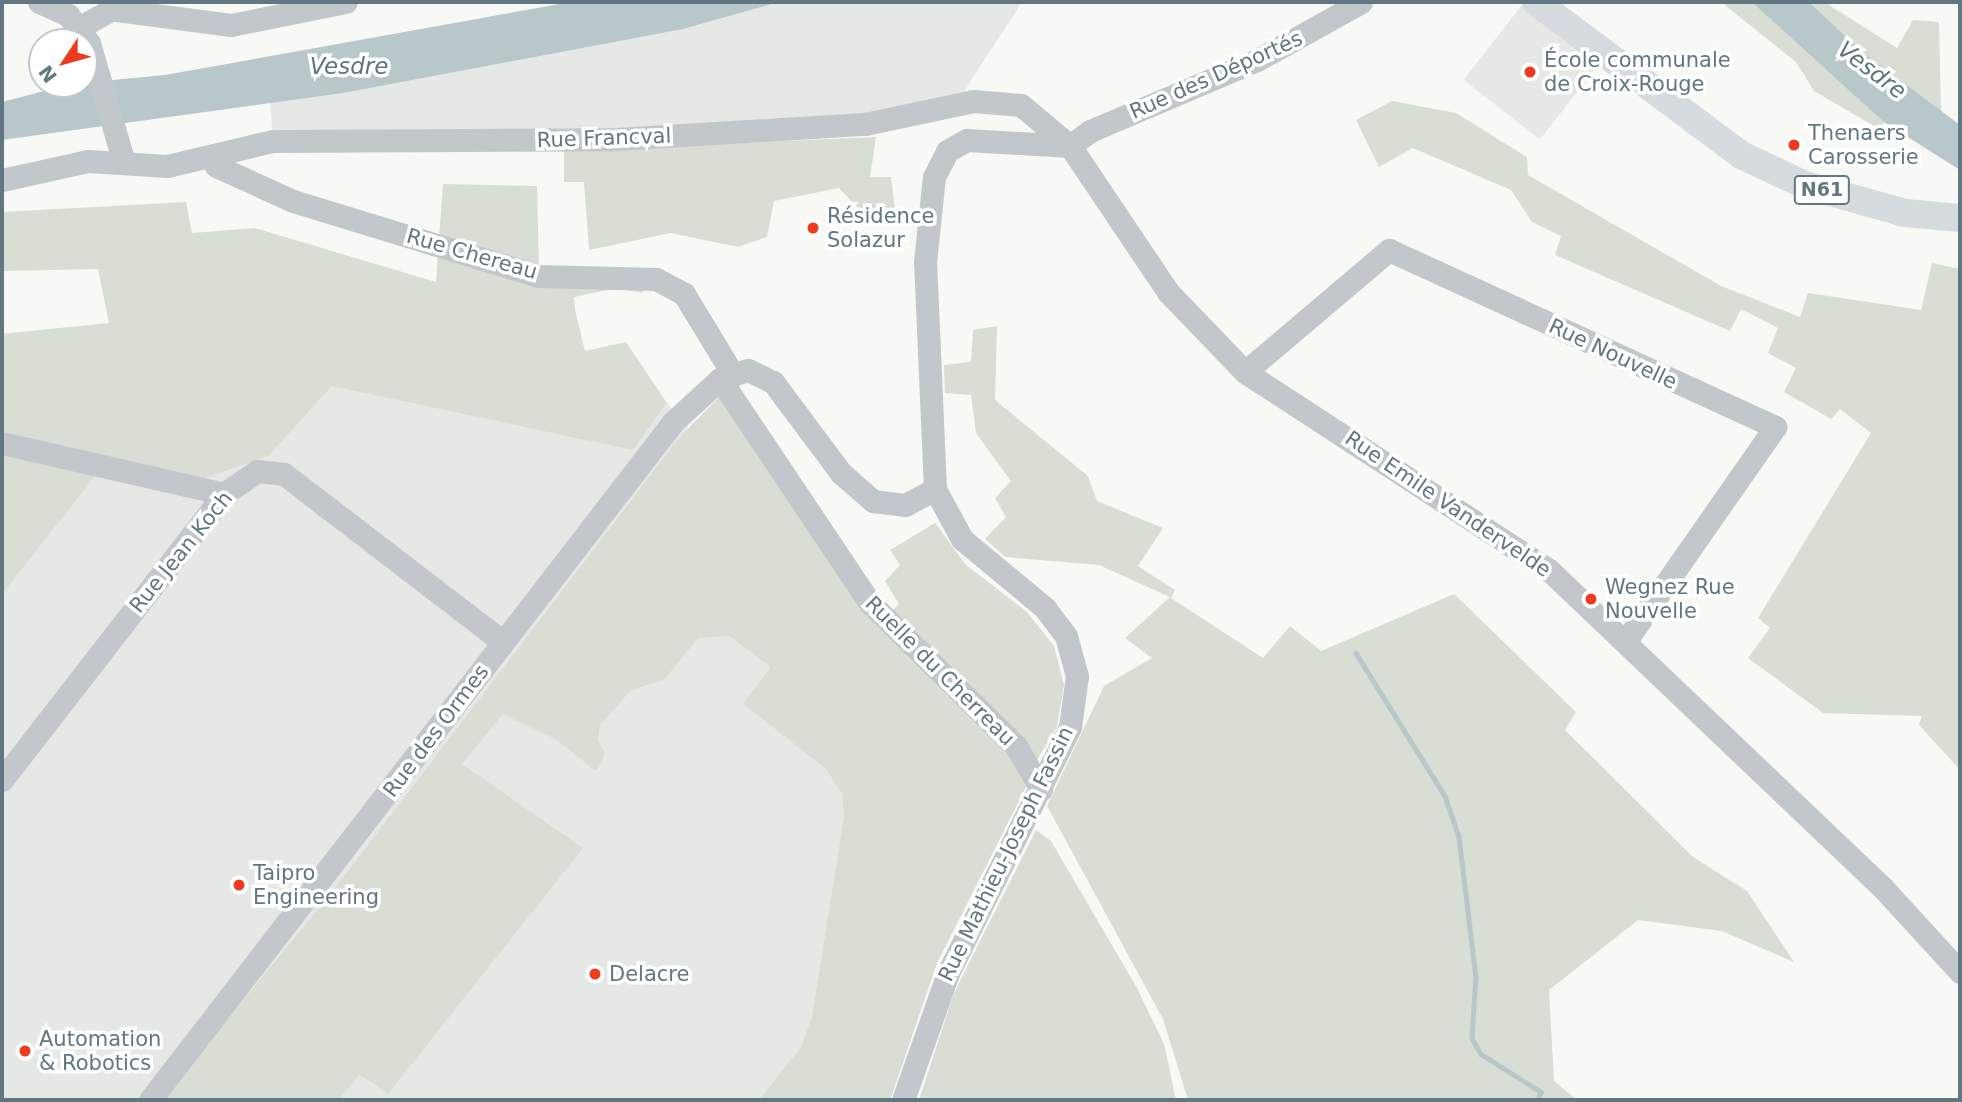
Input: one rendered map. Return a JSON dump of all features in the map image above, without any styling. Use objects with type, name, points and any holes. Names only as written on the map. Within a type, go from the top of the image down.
[{"type":"main road","name":"N61","points":[[1536,2],[1741,155],[1805,185],[1905,213],[1960,218]]},
{"type":"street","points":[[80,27],[121,6],[231,25],[346,2]]},
{"type":"street","name":"Rue des Déportés","points":[[1070,146],[1090,131],[1257,60],[1361,2]]},
{"type":"street","points":[[49,4],[80,27],[100,69],[120,155]]},
{"type":"street","name":"Rue Francval","points":[[2,180],[120,155],[167,166],[272,141],[617,139],[865,124],[973,102],[1021,105],[1070,146]]},
{"type":"street","points":[[726,376],[761,373],[773,382],[841,473],[873,501],[905,505],[935,489],[925,261],[934,177],[947,151],[967,140],[1070,146]]},
{"type":"street","name":"Rue Emile Vandervelde","points":[[1070,146],[1168,292],[1245,372],[1467,512],[1549,570],[1627,639],[1883,888],[1960,972]]},
{"type":"street","name":"Rue Chereau","points":[[216,166],[293,201],[538,276],[656,279],[684,294],[726,376]]},
{"type":"street","name":"Rue Nouvelle","points":[[1245,372],[1389,250],[1775,427],[1627,639]]},
{"type":"street","name":"Rue des Ormes","points":[[150,1100],[673,422],[726,376]]},
{"type":"street","name":"Ruelle du Cherreau","points":[[726,376],[870,603],[1016,746],[1041,789]]},
{"type":"street","points":[[2,443],[224,494]]},
{"type":"street","name":"Rue Jean Koch","points":[[2,780],[224,494],[257,471],[284,474],[503,642]]},
{"type":"street","name":"Rue Mathieu-Joseph Fassin","points":[[903,1100],[948,973],[1041,789],[1076,699],[1077,676],[1066,636],[1045,608],[962,539],[935,489]]},
{"type":"shaded area","points":[[779,2],[1022,2],[961,96],[878,116],[787,125],[273,138],[270,102],[683,29]]},
{"type":"shaded area","points":[[1721,2],[1752,2],[1777,19],[1884,122],[1881,130],[1814,91],[1796,62]]},
{"type":"shaded area","points":[[1809,2],[1824,2],[1897,48],[1913,20],[1939,22],[1941,111],[1860,50]]},
{"type":"shaded area","name":"École communale de Croix-Rouge","points":[[1522,5],[1598,65],[1540,140],[1464,80]]},
{"type":"shaded area","points":[[1392,101],[1456,113],[1527,157],[1528,175],[1721,286],[1800,317],[1808,293],[1921,310],[1932,263],[1960,269],[1960,770],[1919,725],[1922,716],[1823,713],[1748,658],[1770,628],[1758,618],[1871,433],[1840,409],[1831,419],[1784,392],[1796,368],[1768,353],[1778,328],[1741,309],[1730,331],[1555,255],[1561,236],[1532,222],[1511,190],[1413,148],[1379,167],[1356,120]]},
{"type":"shaded area","points":[[876,137],[870,177],[891,177],[895,210],[863,213],[839,188],[774,201],[767,237],[738,247],[671,233],[589,250],[584,182],[564,182],[564,151]]},
{"type":"shaded area","points":[[443,184],[537,186],[539,269],[439,239]]},
{"type":"shaded area","points":[[186,202],[192,233],[255,228],[436,282],[438,253],[649,285],[642,293],[618,288],[574,297],[575,310],[585,351],[626,342],[667,403],[633,450],[332,386],[268,456],[202,479],[2,431],[2,334],[109,323],[98,269],[2,271],[2,212]]},
{"type":"shaded area","points":[[110,323],[633,450],[667,403],[689,428],[701,416],[804,518],[1027,785],[937,963],[890,1100],[2,1100],[2,334]]},
{"type":"shaded area","points":[[997,326],[995,400],[1088,476],[1097,501],[1163,528],[1138,566],[1175,590],[1171,598],[1263,658],[1290,626],[1321,651],[1454,594],[1576,712],[1565,730],[1693,857],[1747,891],[1794,962],[1722,931],[1638,920],[1549,990],[1554,1081],[1577,1100],[1188,1100],[1163,1019],[1047,806],[1104,686],[1152,658],[1125,638],[1170,597],[1099,565],[1005,557],[985,539],[1006,517],[995,498],[1011,481],[976,433],[971,395],[945,393],[944,365],[971,362],[973,330]]},
{"type":"shaded area","points":[[725,391],[804,518],[1011,755],[1027,785],[937,963],[890,1100],[759,1100],[801,1047],[812,1017],[844,817],[842,793],[825,768],[743,704],[771,667],[729,636],[698,638],[664,680],[631,690],[600,725],[598,740],[605,754],[596,771],[555,739],[503,714],[462,764],[583,848],[388,1094],[359,1074],[339,1100],[161,1100],[329,896],[678,439]]},
{"type":"shaded area","points":[[2,452],[99,471],[2,594]]},
{"type":"shaded area","points":[[935,523],[966,565],[1027,612],[1054,646],[1064,685],[1057,727],[1035,763],[889,614],[899,604],[885,581],[900,565],[890,550]]},
{"type":"shaded area","points":[[1036,830],[1051,841],[1137,988],[1164,1044],[1176,1100],[919,1100],[954,993]]},
{"type":"water","name":"Vesdre","points":[[571,2],[779,2],[683,29],[343,93],[2,140],[2,102],[28,95],[28,98],[98,98],[98,81],[165,75]]},
{"type":"water","name":"Vesdre","points":[[1752,2],[1809,2],[1860,50],[1960,125],[1960,170],[1884,122]]},
{"type":"waterway","points":[[1356,653],[1445,796],[1459,837],[1476,977],[1472,1038],[1481,1054],[1541,1092],[1538,1100]]},
{"type":"place","name":"École communale de Croix-Rouge","points":[[1530,72]]},
{"type":"place","name":"Thenaers Carosserie","points":[[1794,145]]},
{"type":"place","name":"Résidence Solazur","points":[[813,228]]},
{"type":"place","name":"Wegnez Rue Nouvelle","points":[[1591,599]]},
{"type":"place","name":"Taipro Engineering","points":[[239,885]]},
{"type":"place","name":"Delacre","points":[[595,974]]},
{"type":"place","name":"Automation & Robotics","points":[[25,1051]]}]
